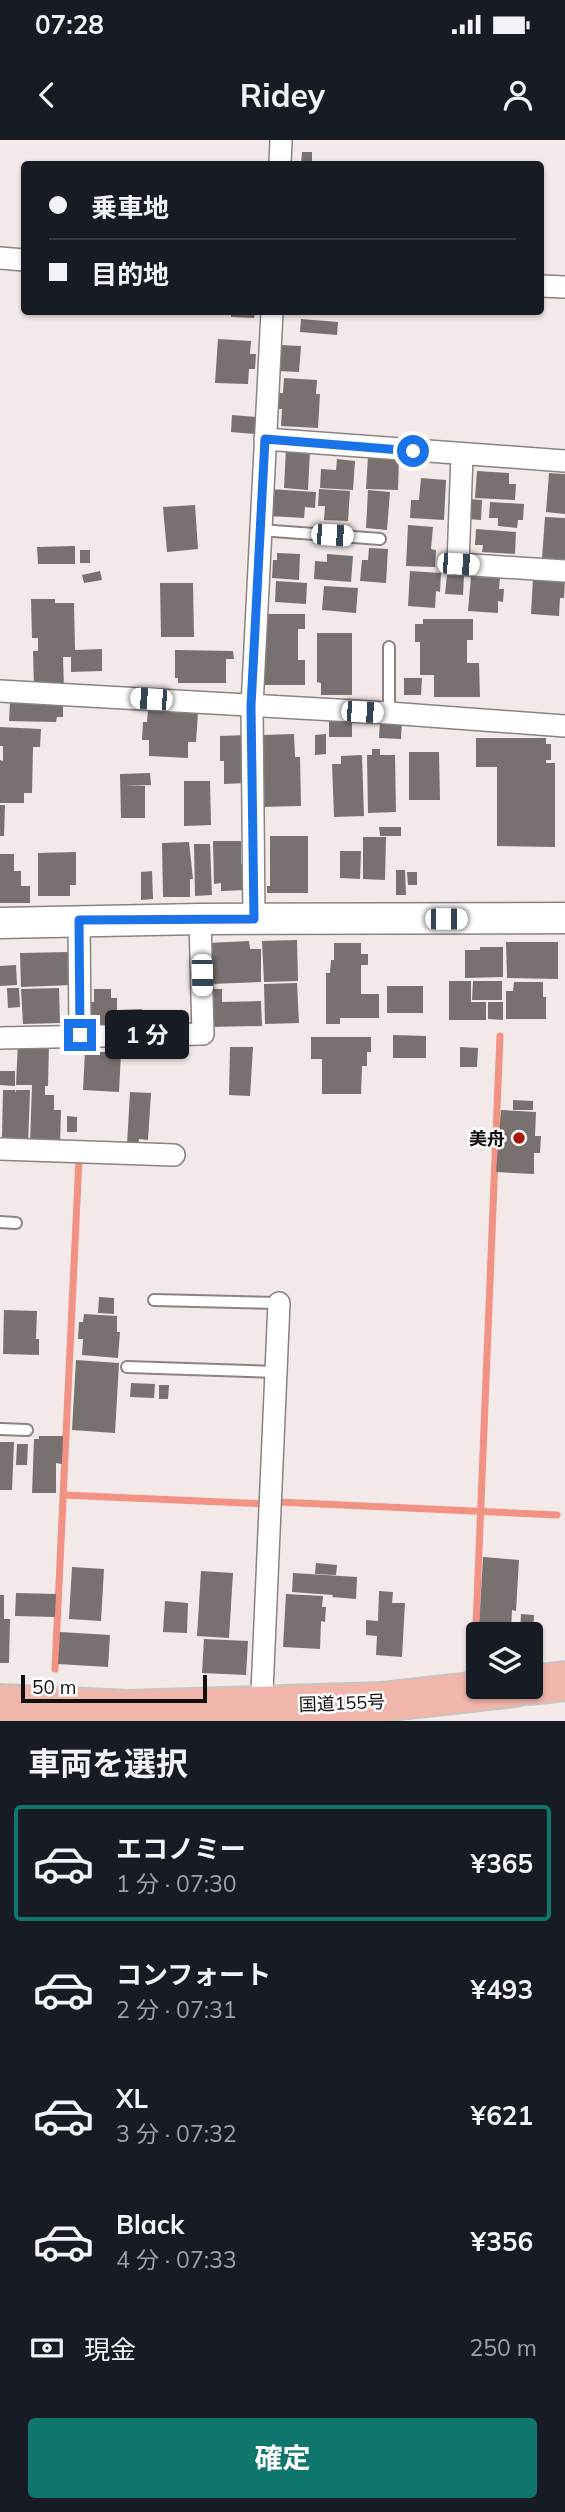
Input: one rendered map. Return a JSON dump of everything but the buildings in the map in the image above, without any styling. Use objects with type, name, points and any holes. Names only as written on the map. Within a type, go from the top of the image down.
[{"type":"highway","points":[[543,1684],[565,1681]]},
{"type":"highway","name":"国道155号","points":[[0,1704],[261,1713],[466,1692]]},
{"type":"street","points":[[280,161],[281,140]]},
{"type":"street","points":[[0,258],[21,260]]},
{"type":"street","points":[[544,286],[565,287]]},
{"type":"street","points":[[254,919],[251,706],[272,315]]},
{"type":"street","points":[[265,439],[565,461]]},
{"type":"street","points":[[462,455],[458,564],[565,571]]},
{"type":"street","points":[[0,691],[565,726]]},
{"type":"street","points":[[0,923],[79,920],[565,918]]},
{"type":"street","points":[[0,1038],[203,1034],[201,919]]},
{"type":"street","points":[[79,920],[80,1035]]},
{"type":"street","points":[[0,1149],[174,1155]]},
{"type":"street","points":[[261,1713],[279,1303]]},
{"type":"lane","points":[[260,530],[380,539]]},
{"type":"lane","points":[[389,647],[389,713]]},
{"type":"lane","points":[[0,1222],[16,1223]]},
{"type":"lane","points":[[154,1300],[279,1303]]},
{"type":"lane","points":[[127,1367],[276,1372]]},
{"type":"lane","points":[[0,1429],[27,1430]]},
{"type":"waterway","points":[[476,1622],[500,1036]]},
{"type":"waterway","points":[[55,1669],[79,1158]]},
{"type":"waterway","points":[[63,1495],[266,1504]]},
{"type":"waterway","points":[[278,1502],[557,1515]]},
{"type":"place","name":"美舟","points":[[519,1138]]},
{"type":"route","points":[[80,1035],[79,920],[254,919],[251,706],[265,439],[413,451]]}]
